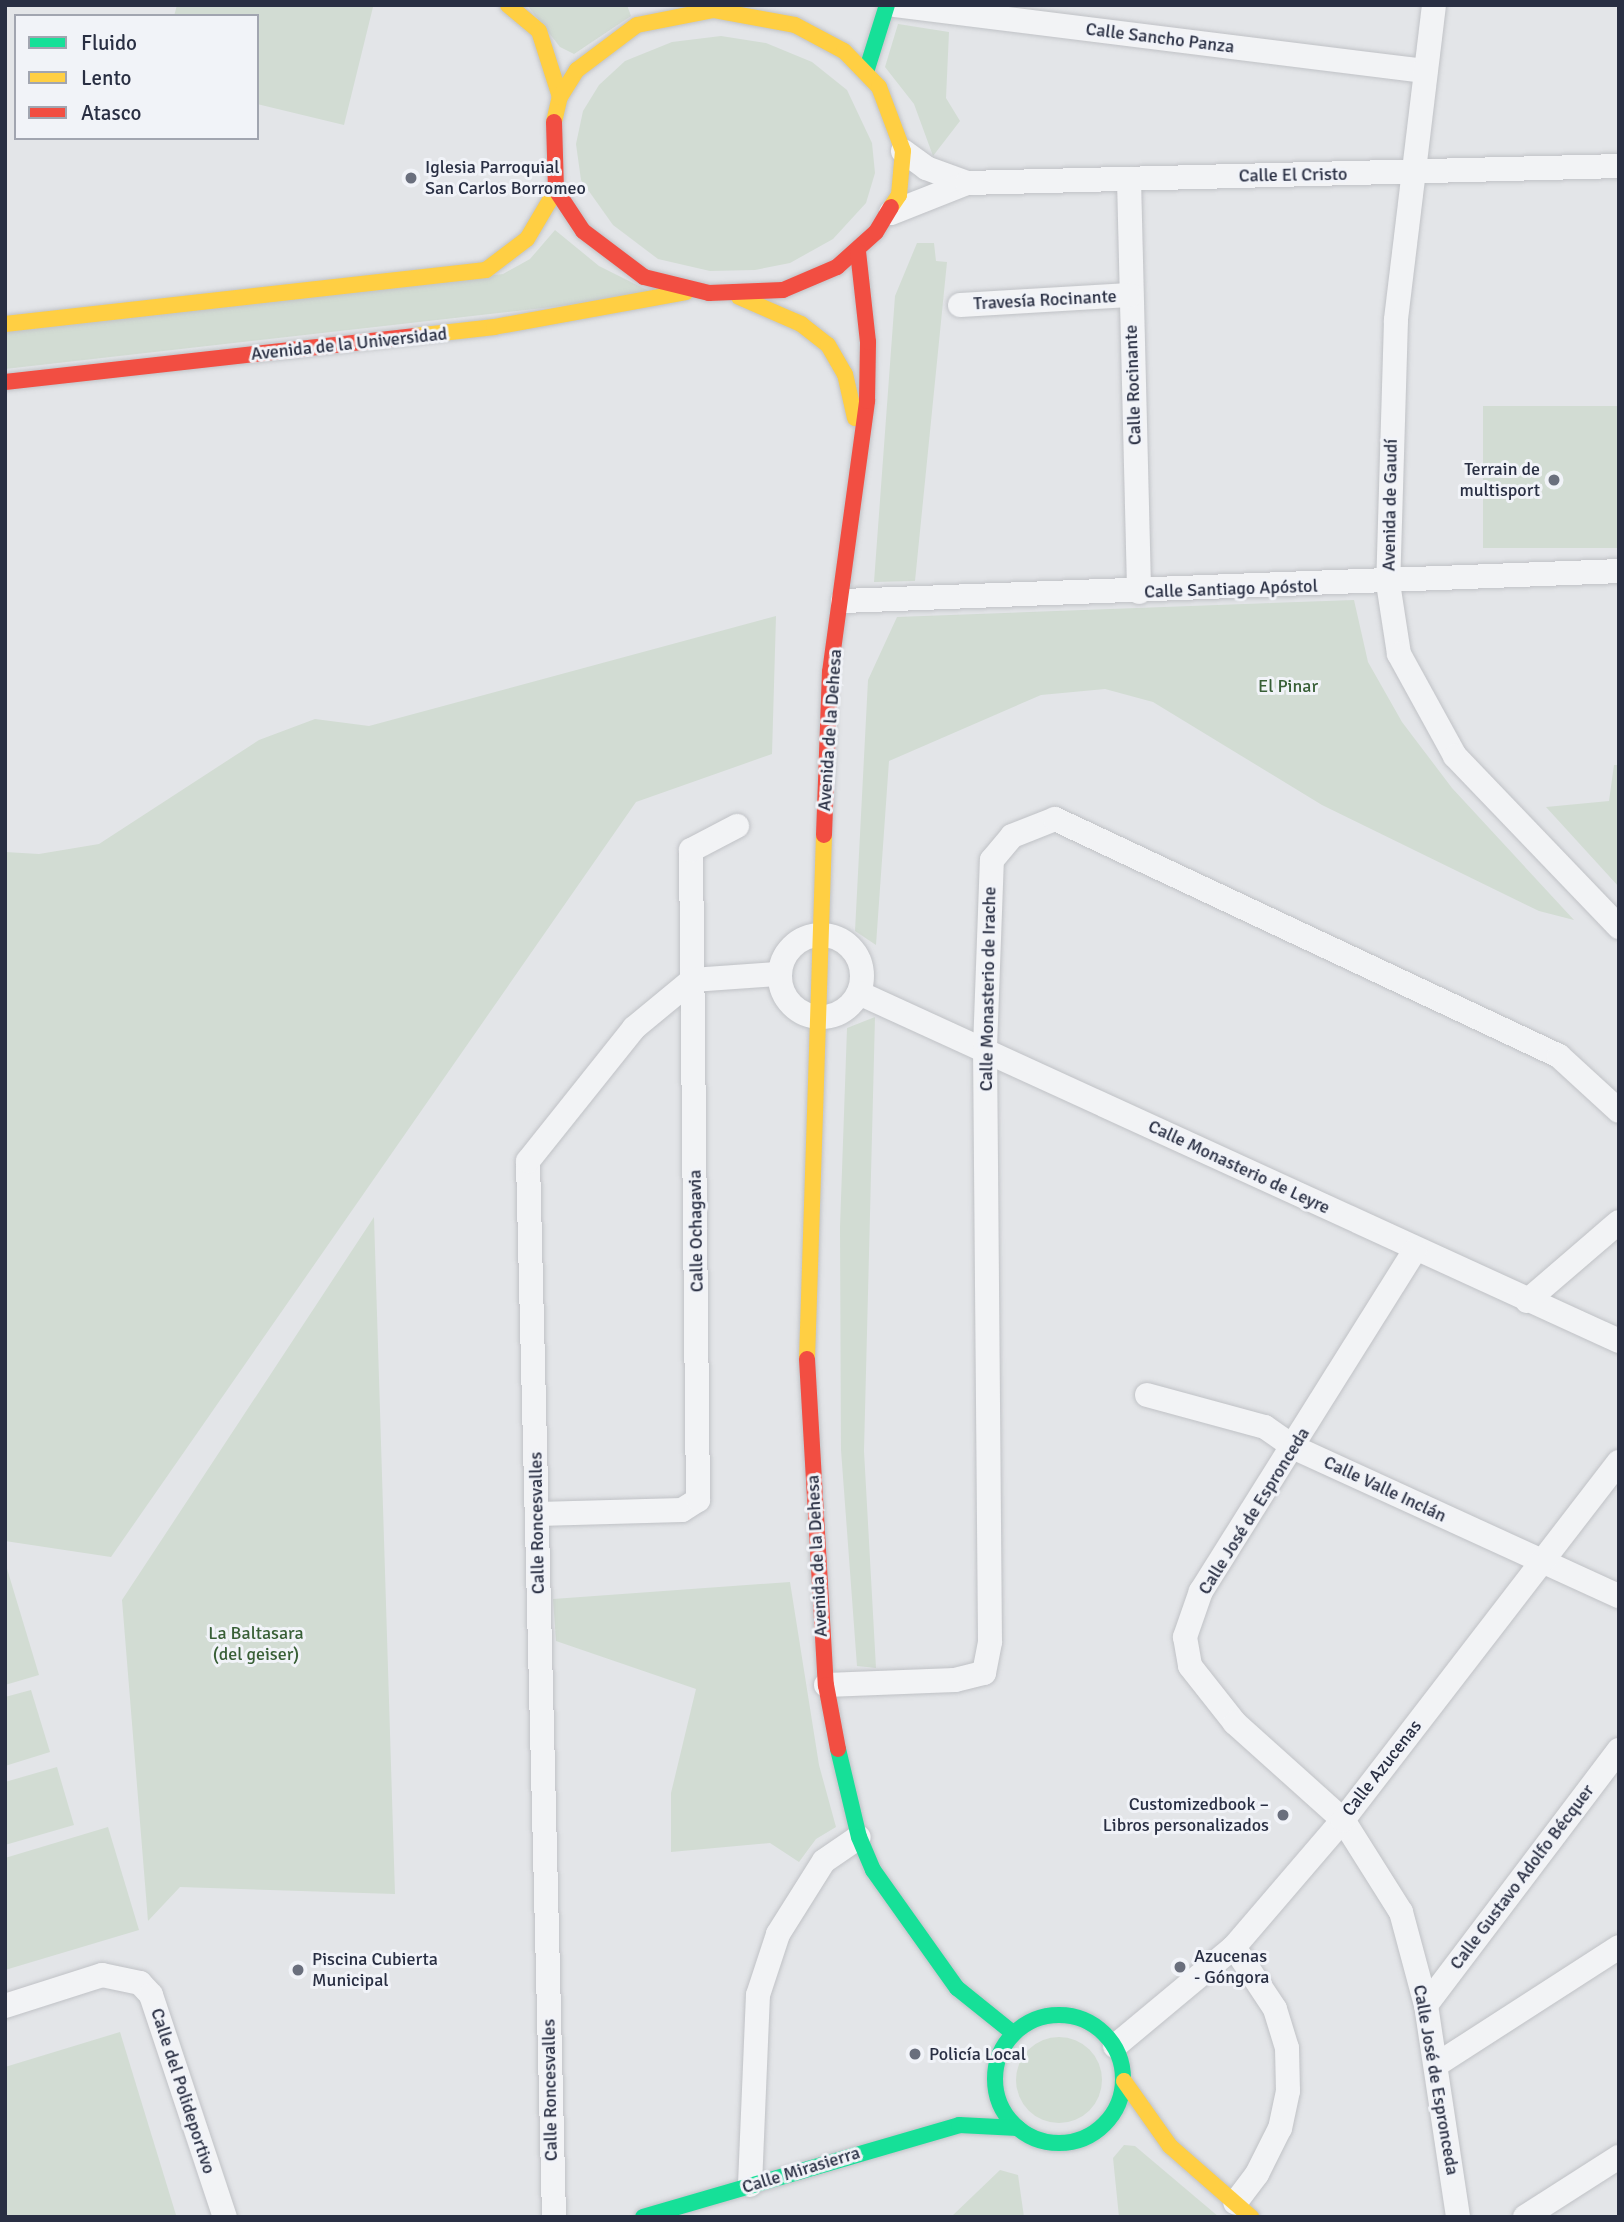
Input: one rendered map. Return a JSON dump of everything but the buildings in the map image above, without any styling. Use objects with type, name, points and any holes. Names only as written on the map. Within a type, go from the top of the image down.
[{"type":"street","points":[[508,5],[539,31],[560,97]]},
{"type":"street","points":[[734,12],[754,5]]},
{"type":"street","points":[[866,72],[873,38],[887,5]]},
{"type":"street","name":"Calle Sancho Panza","points":[[895,5],[1425,71]]},
{"type":"street","name":"Avenida de Gaudí","points":[[1434,5],[1396,320],[1388,583],[1399,654],[1455,756],[1619,927]]},
{"type":"street","points":[[705,8],[795,25],[844,51],[879,87],[903,151],[899,195],[891,213],[858,251],[837,267],[793,286],[733,295],[690,291],[644,277],[613,257],[583,231],[556,190],[551,148],[560,97],[593,54],[638,25],[705,8]]},
{"type":"street","name":"Calle El Cristo","points":[[903,151],[926,168],[967,183]]},
{"type":"street","name":"Calle El Cristo","points":[[891,213],[967,183],[1619,166]]},
{"type":"street","name":"Calle Rocinante","points":[[1129,179],[1139,592]]},
{"type":"street","points":[[5,324],[486,270],[527,239],[556,190]]},
{"type":"street","name":"Avenida de la Dehesa","points":[[858,251],[868,342],[861,444],[843,601],[830,672],[815,1018],[806,1333],[825,1685],[859,1837],[873,1870],[922,1944],[957,1988],[1013,2033]]},
{"type":"street","name":"Avenida de la Universidad","points":[[5,382],[494,327],[690,291]]},
{"type":"street","name":"Avenida de la Dehesa","points":[[733,295],[802,324],[828,345],[845,374],[861,444]]},
{"type":"street","name":"Travesía Rocinante","points":[[960,305],[1130,295]]},
{"type":"street","name":"Calle Santiago Apóstol","points":[[843,601],[1388,583],[1619,571]]},
{"type":"street","name":"Calle Monasterio de Irache","points":[[825,1685],[955,1680],[984,1673],[990,1642],[985,1048],[992,860],[1012,836],[1055,819],[1559,1056],[1619,1111]]},
{"type":"street","name":"Calle Ochagavia","points":[[538,1514],[682,1510],[698,1500],[691,849],[737,826]]},
{"type":"street","points":[[819,933],[844,940],[862,967],[859,993],[843,1012],[815,1018],[785,1000],[777,974],[785,952],[819,933]]},
{"type":"street","points":[[692,980],[777,974]]},
{"type":"street","name":"Calle Roncesvalles","points":[[554,2217],[528,1161],[634,1028],[692,980]]},
{"type":"street","name":"Calle Monasterio de Leyre","points":[[859,993],[985,1048],[1415,1250],[1619,1341]]},
{"type":"street","points":[[1527,1301],[1619,1222]]},
{"type":"street","name":"Calle José de Espronceda","points":[[1415,1250],[1295,1448],[1201,1591],[1185,1637],[1190,1666],[1235,1723],[1343,1820],[1401,1912],[1426,2005],[1458,2217]]},
{"type":"street","name":"Calle Valle Inclán","points":[[1147,1395],[1265,1427],[1295,1448],[1619,1596]]},
{"type":"street","name":"Calle Azucenas","points":[[1115,2046],[1234,1947],[1343,1820],[1619,1462]]},
{"type":"street","name":"Calle Gustavo Adolfo Bécquer","points":[[1426,2005],[1619,1750]]},
{"type":"street","points":[[750,2185],[758,1995],[778,1934],[824,1861],[859,1837]]},
{"type":"street","points":[[1124,2081],[1119,2105],[1105,2124],[1086,2137],[1062,2143],[1038,2140],[1018,2128],[1004,2112],[996,2092],[1001,2051],[1013,2033],[1038,2018],[1067,2014],[1094,2024],[1115,2046],[1124,2081],[1170,2146],[1243,2210],[1280,2128],[1287,2091],[1287,2048],[1275,2009],[1234,1947]]},
{"type":"street","points":[[1436,2065],[1619,1947]]},
{"type":"street","name":"Calle del Polideportivo","points":[[5,2006],[102,1975],[140,1983],[150,1994],[225,2217]]},
{"type":"street","name":"Calle Mirasierra","points":[[959,2124],[996,2092]]},
{"type":"street","name":"Calle Mirasierra","points":[[643,2217],[959,2124],[1018,2128]]},
{"type":"street","points":[[1105,2124],[1131,2129],[1170,2146]]},
{"type":"street","points":[[1525,2217],[1619,2157]]},
{"type":"green space","points":[[177,5],[373,7],[344,125],[259,104],[259,14],[175,14]]},
{"type":"green space","points":[[527,5],[627,5],[631,16],[574,54],[560,47]]},
{"type":"green space","points":[[898,24],[949,32],[946,98],[960,121],[933,156],[914,104],[885,67]]},
{"type":"green space","points":[[721,36],[766,43],[812,62],[847,90],[872,143],[875,173],[866,203],[833,239],[790,263],[755,270],[710,271],[658,259],[613,225],[581,180],[576,144],[583,111],[599,85],[625,61],[672,42]]},
{"type":"green space","points":[[555,230],[599,266],[657,295],[5,369],[5,332],[503,274],[530,259]]},
{"type":"green space","points":[[917,243],[934,243],[936,261],[947,262],[915,581],[874,582],[895,296]]},
{"type":"green space","name":"Terrain de multisport","points":[[1483,406],[1619,406],[1619,548],[1483,548]]},
{"type":"green space","name":"El Pinar","points":[[1354,600],[1368,662],[1402,722],[1452,788],[1574,920],[1539,911],[1322,805],[1153,702],[1105,689],[1041,695],[889,761],[876,945],[855,931],[868,680],[897,617]]},
{"type":"green space","points":[[776,616],[772,754],[636,802],[111,1557],[5,1541],[5,852],[39,854],[99,844],[259,740],[315,719],[369,726]]},
{"type":"green space","points":[[1614,765],[1619,765],[1619,887],[1546,807],[1609,801]]},
{"type":"green space","points":[[875,1017],[864,1451],[876,1668],[857,1666],[841,1450],[840,1227],[847,1028]]},
{"type":"green space","name":"La Baltasara (del geiser)","points":[[374,1217],[395,1894],[180,1887],[148,1921],[122,1600]]},
{"type":"green space","points":[[5,1562],[39,1675],[5,1685]]},
{"type":"green space","points":[[790,1582],[819,1765],[836,1827],[816,1839],[799,1862],[770,1843],[671,1852],[671,1793],[696,1689],[556,1641],[553,1599]]},
{"type":"green space","points":[[31,1690],[50,1752],[5,1766],[5,1697]]},
{"type":"green space","points":[[57,1767],[74,1825],[5,1845],[5,1782]]},
{"type":"green space","points":[[108,1827],[139,1930],[5,1970],[5,1858]]},
{"type":"green space","points":[[120,2032],[176,2215],[5,2217],[5,2067]]},
{"type":"green space","points":[[1051,2037],[1067,2037],[1090,2049],[1099,2063],[1102,2080],[1099,2097],[1090,2111],[1067,2123],[1051,2123],[1035,2116],[1023,2104],[1016,2088],[1016,2072],[1023,2056],[1035,2044]]},
{"type":"green space","points":[[1124,2145],[1135,2146],[1219,2217],[1119,2217],[1113,2158]]},
{"type":"green space","points":[[1000,2170],[1018,2175],[1024,2217],[951,2217]]},
{"type":"traffic: fast","points":[[866,72],[887,5]]},
{"type":"traffic: fast","points":[[838,1749],[859,1837],[873,1870],[957,1988],[1013,2033]]},
{"type":"traffic: fast","points":[[1059,2015],[1083,2020],[1104,2034],[1118,2055],[1123,2079],[1118,2103],[1104,2124],[1083,2138],[1059,2143],[1035,2138],[1014,2124],[1000,2103],[995,2079],[1000,2055],[1014,2034],[1035,2020],[1059,2015]]},
{"type":"traffic: fast","points":[[643,2217],[959,2125],[1018,2128]]},
{"type":"traffic: slow","points":[[508,5],[539,31],[560,97]]},
{"type":"traffic: slow","points":[[713,10],[795,25],[844,51],[879,87],[903,151],[899,195],[891,207]]},
{"type":"traffic: slow","points":[[554,122],[560,97],[577,70],[637,25],[713,10]]},
{"type":"traffic: slow","points":[[5,324],[486,270],[527,239],[556,190]]},
{"type":"traffic: slow","points":[[415,336],[494,327],[686,292]]},
{"type":"traffic: slow","points":[[739,297],[801,324],[828,345],[845,374],[855,418]]},
{"type":"traffic: slow","points":[[807,1359],[824,835]]},
{"type":"traffic: slow","points":[[1124,2081],[1170,2146],[1251,2217]]},
{"type":"traffic: jam","points":[[554,122],[556,190],[583,231],[644,277],[709,293],[783,290],[837,267],[876,232],[891,207]]},
{"type":"traffic: jam","points":[[824,835],[830,672],[867,401],[868,342],[858,252]]},
{"type":"traffic: jam","points":[[5,382],[415,336]]},
{"type":"traffic: jam","points":[[807,1359],[826,1685],[838,1749]]},
{"type":"place","name":"Iglesia Parroquial San Carlos Borromeo","points":[[411,178]]},
{"type":"place","name":"Terrain de multisport","points":[[1554,480]]},
{"type":"place","name":"Customizedbook – Libros personalizados","points":[[1283,1815]]},
{"type":"place","name":"Azucenas - Góngora","points":[[1180,1967]]},
{"type":"place","name":"Piscina Cubierta Municipal","points":[[298,1970]]},
{"type":"place","name":"Policía Local","points":[[915,2054]]}]
